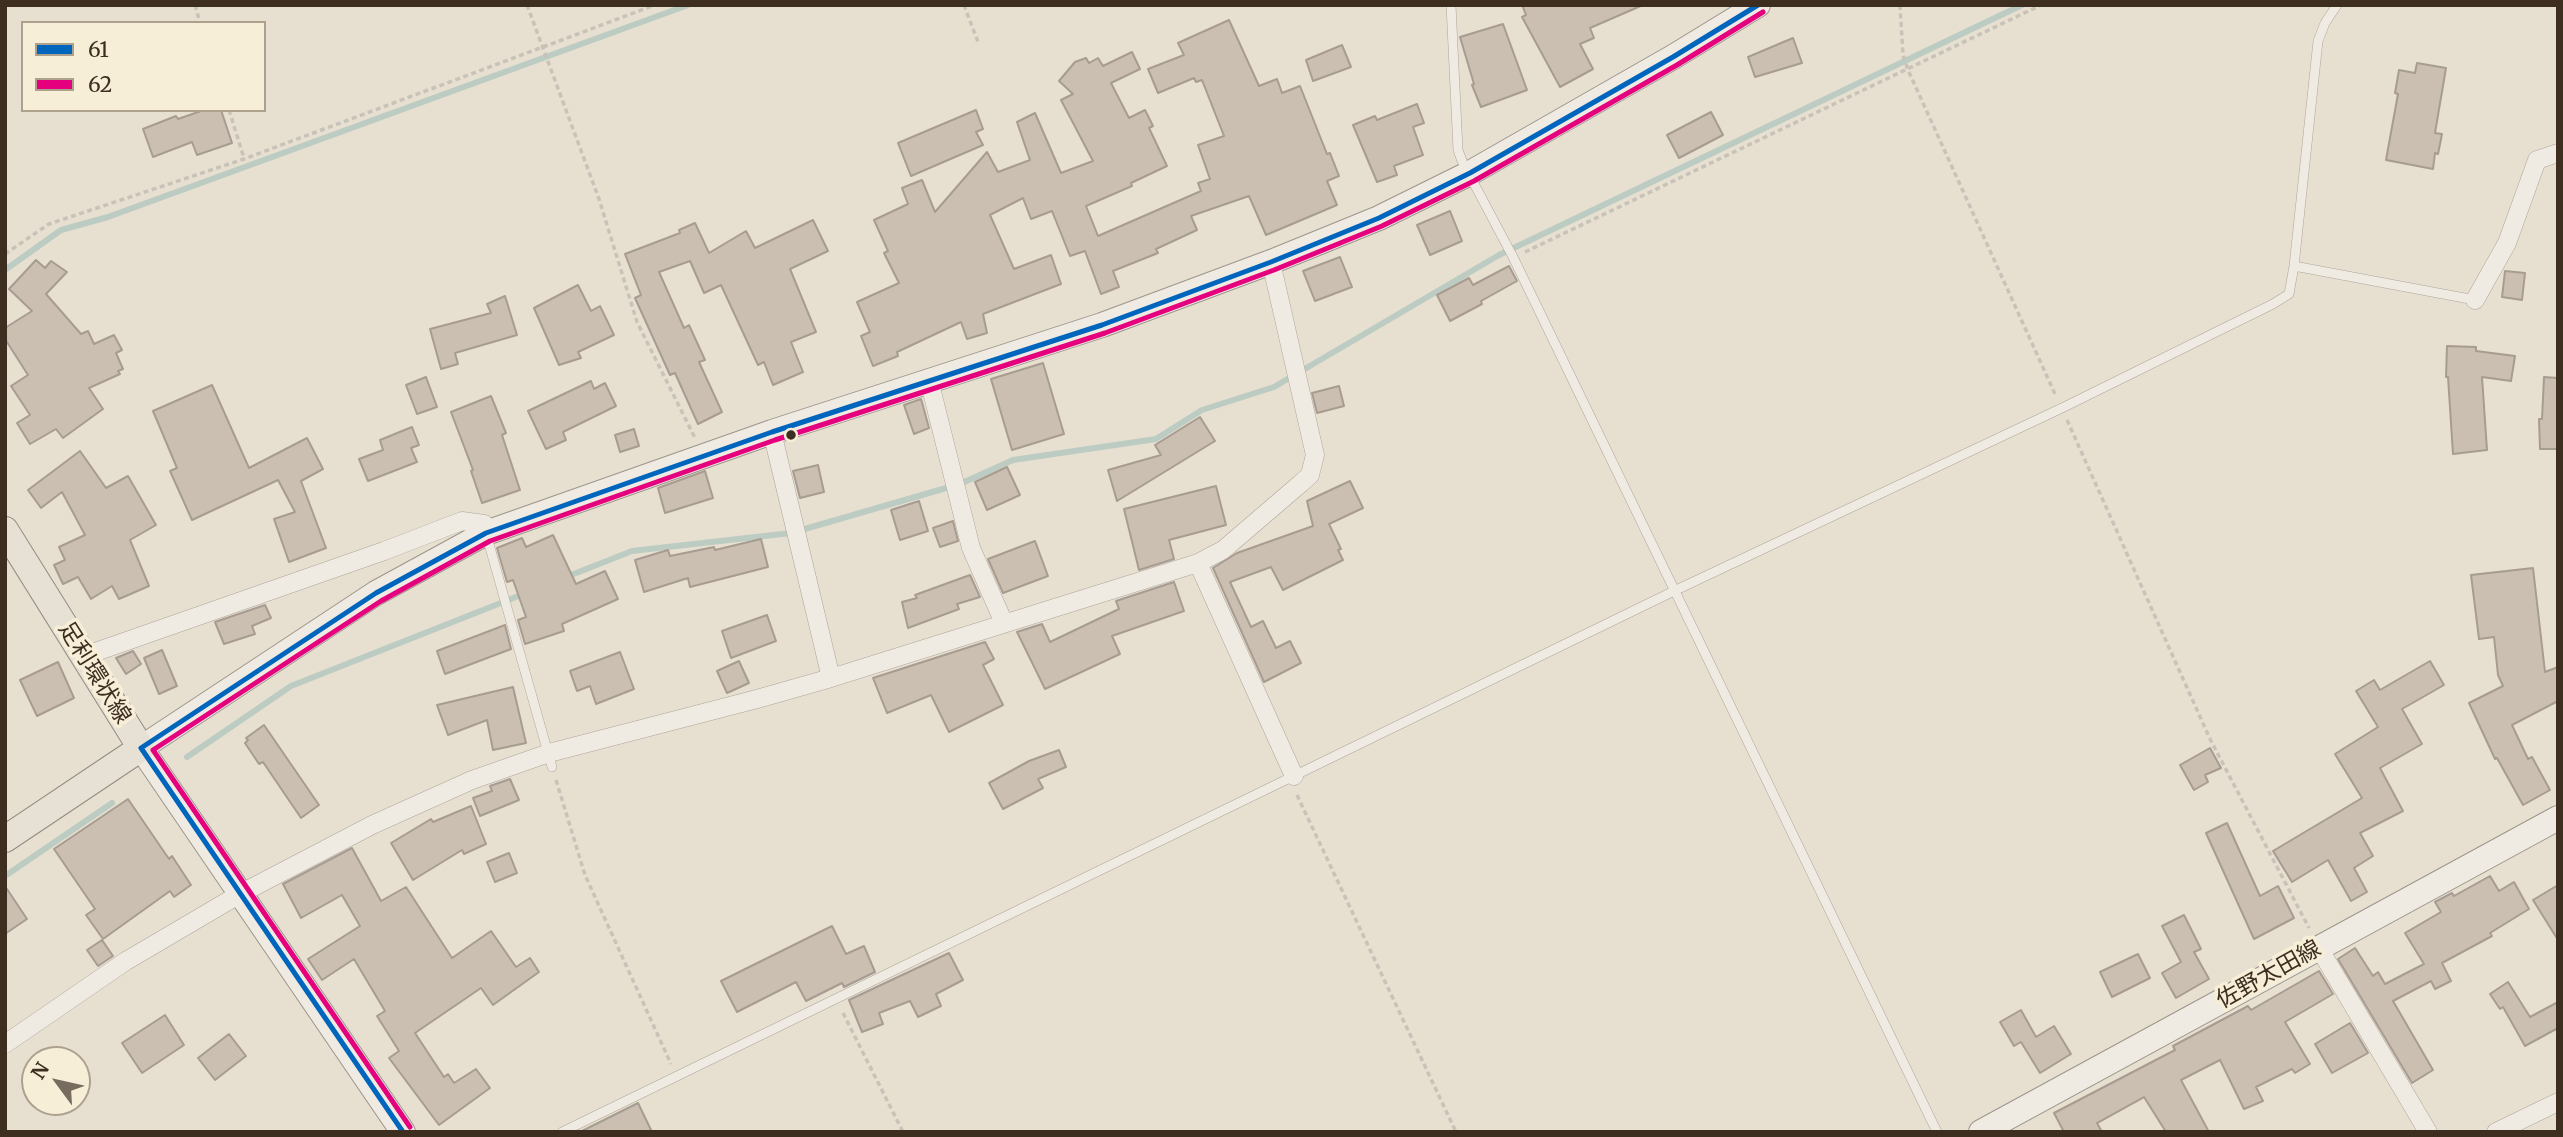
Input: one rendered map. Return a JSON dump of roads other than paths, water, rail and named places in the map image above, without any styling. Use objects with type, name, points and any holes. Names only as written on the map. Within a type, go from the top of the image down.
[{"type":"main road","name":"足利環状線","points":[[5,530],[141,748],[5,839]]},
{"type":"street","points":[[403,1132],[141,748],[376,593],[485,533],[772,432],[1102,325],[1379,218],[1470,173],[1758,5]]},
{"type":"street","points":[[2475,300],[2507,243],[2537,160],[2558,153]]},
{"type":"street","points":[[5,1044],[126,961],[240,894],[372,825],[472,780],[831,678],[1198,563],[1223,550],[1310,475],[1315,455],[1270,262]]},
{"type":"street","points":[[929,380],[971,548],[1004,623]]},
{"type":"street","points":[[772,432],[831,678]]},
{"type":"street","points":[[84,656],[462,521],[484,524],[485,533]]},
{"type":"street","points":[[1198,563],[1291,778]]},
{"type":"street","name":"佐野太田線","points":[[1981,1132],[2558,818]]},
{"type":"street","points":[[2319,948],[2428,1132]]},
{"type":"street","points":[[2496,1132],[2558,1102]]},
{"type":"lane","points":[[1451,5],[1458,150],[1513,257],[1937,1132]]},
{"type":"lane","points":[[562,1132],[1674,591],[2062,408],[2289,294],[2318,41],[2325,23],[2337,5]]},
{"type":"lane","points":[[2294,266],[2475,300]]},
{"type":"lane","points":[[485,533],[550,760]]},
{"type":"waterway","points":[[5,270],[61,230],[108,217],[688,5]]},
{"type":"waterway","points":[[566,577],[632,551],[791,533],[960,484],[1013,460],[1156,439],[1202,410],[1274,387],[1499,255],[2022,5]]},
{"type":"waterway","points":[[187,757],[291,686],[526,593]]},
{"type":"waterway","points":[[5,876],[112,803]]}]
